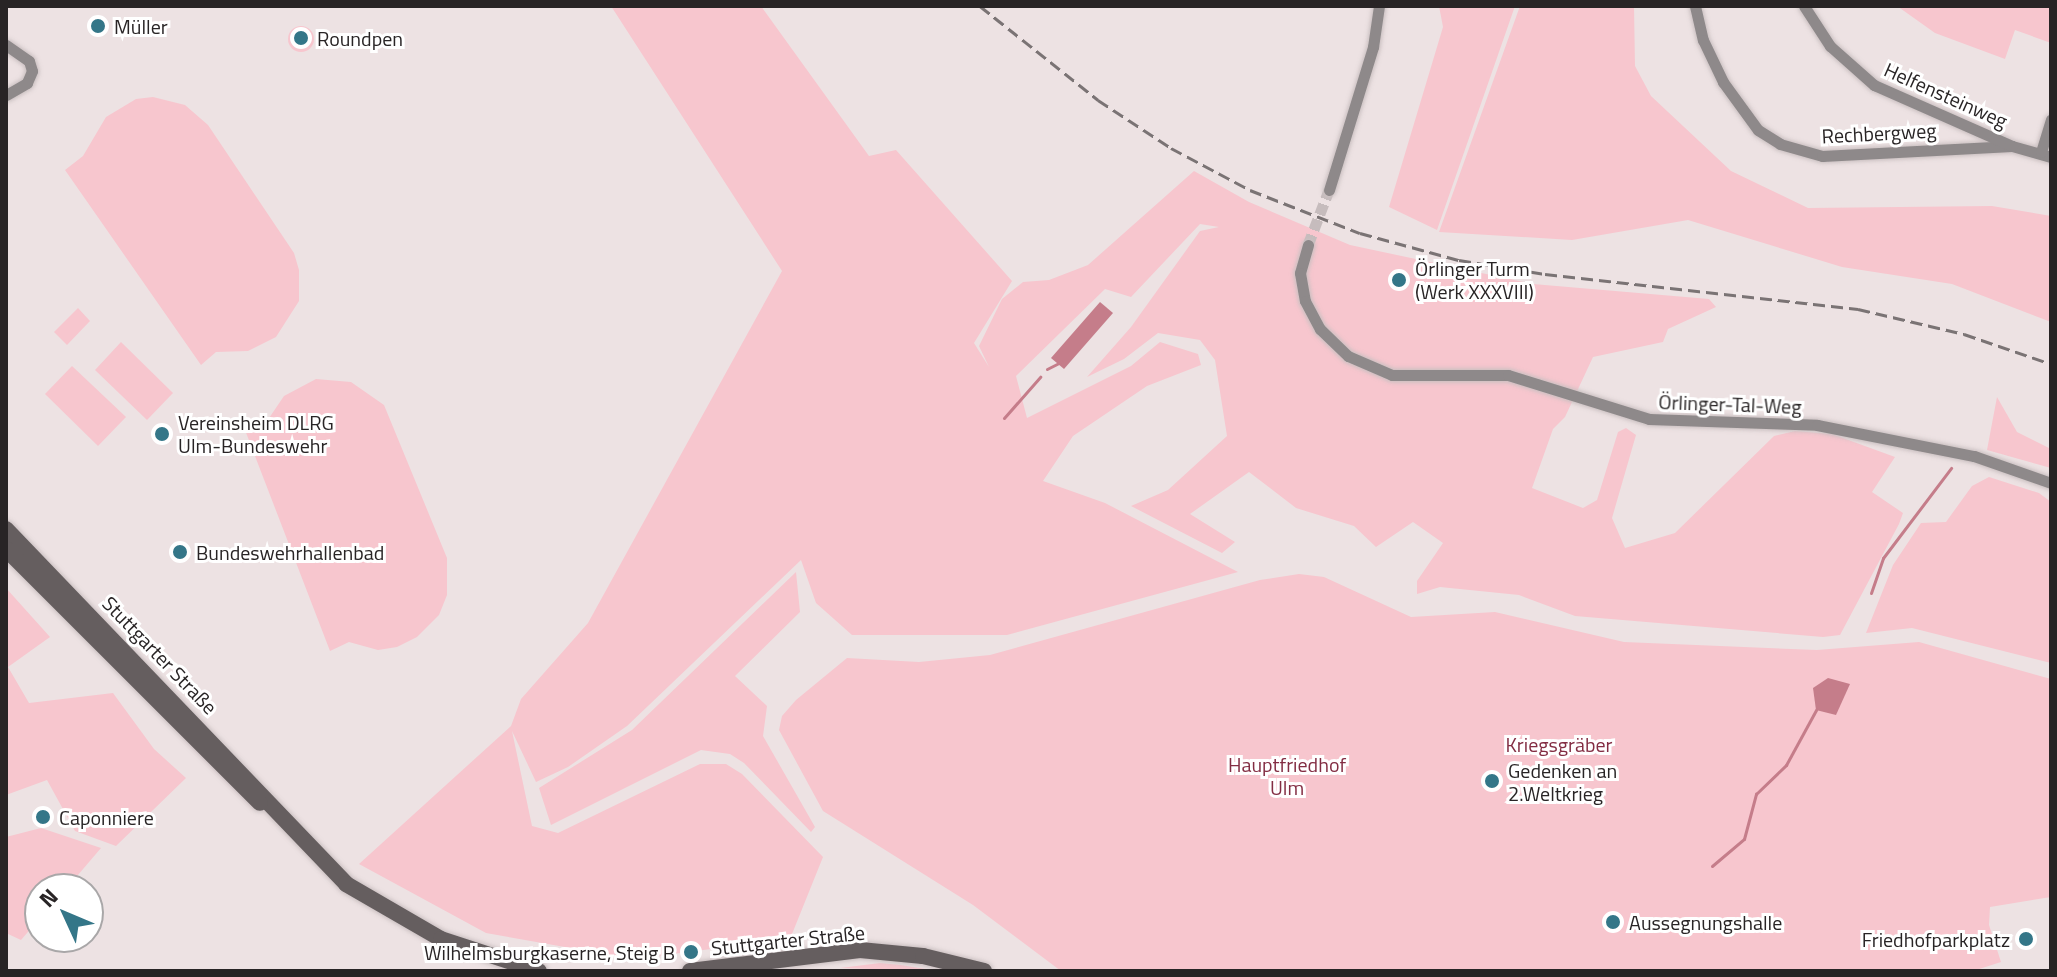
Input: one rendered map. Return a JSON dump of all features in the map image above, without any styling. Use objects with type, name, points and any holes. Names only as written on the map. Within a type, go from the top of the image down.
[{"type":"main road","name":"Stuttgarter Straße","points":[[6,529],[248,776],[278,816],[337,876],[383,909],[455,945],[539,971]]},
{"type":"main road","name":"Stuttgarter Straße","points":[[6,549],[240,787],[278,816]]},
{"type":"main road","name":"Stuttgarter Straße","points":[[690,971],[860,950],[923,956],[984,971]]},
{"type":"street","points":[[1329,190],[1369,60],[1379,6]]},
{"type":"street","name":"Rechbergweg","points":[[1695,6],[1703,40],[1723,82],[1758,130],[1780,144],[1822,156],[2012,146],[2046,154]]},
{"type":"street","name":"Helfensteinweg","points":[[1804,6],[1830,46],[1874,85],[2012,146]]},
{"type":"street","points":[[6,45],[29,61],[32,71],[27,83],[6,95]]},
{"type":"street","points":[[2046,154],[2051,120]]},
{"type":"street","name":"Örlinger-Tal-Weg","points":[[1308,245],[1300,273],[1305,301],[1320,329],[1348,356],[1392,375],[1508,375],[1649,419],[1817,425],[1974,456],[2051,483]]},
{"type":"green space","points":[[611,6],[761,6],[869,156],[896,150],[1012,281],[974,343],[989,367],[979,346],[1002,299],[1023,282],[1049,280],[1088,265],[1194,171],[1249,202],[1350,245],[1533,284],[1709,299],[1716,307],[1668,329],[1663,342],[1593,357],[1565,417],[1553,429],[1532,488],[1583,508],[1597,500],[1618,432],[1626,428],[1636,435],[1612,518],[1625,548],[1675,533],[1774,436],[1795,431],[1832,434],[1895,457],[1872,492],[1903,513],[1899,524],[1840,635],[1823,637],[1575,616],[1519,595],[1440,587],[1417,594],[1417,581],[1443,543],[1413,522],[1376,547],[1354,526],[1296,508],[1249,472],[1190,514],[1235,542],[1222,553],[1131,506],[1168,490],[1227,436],[1215,360],[1200,340],[1158,333],[1124,359],[1087,377],[1131,327],[1200,231],[1219,227],[1200,224],[1131,297],[1105,289],[1016,376],[1027,418],[1131,366],[1160,342],[1198,354],[1201,365],[1147,386],[1073,436],[1043,481],[1105,503],[1238,572],[1007,635],[852,635],[816,603],[801,560],[627,726],[568,767],[536,782],[512,731],[532,826],[558,833],[700,764],[726,764],[742,774],[823,857],[790,939],[633,959],[486,933],[359,864],[511,726],[521,699],[588,623],[782,271]]},
{"type":"green space","points":[[1439,6],[1515,6],[1437,230],[1389,207],[1443,27]]},
{"type":"green space","points":[[1520,6],[1634,6],[1635,66],[1651,96],[1731,171],[1808,208],[1992,206],[2051,216],[2051,322],[1952,284],[1842,267],[1688,220],[1572,240],[1439,232]]},
{"type":"green space","points":[[1897,6],[2051,6],[2051,43],[2015,30],[2005,59],[1935,33]]},
{"type":"green space","name":"Roundpen","points":[[301,26],[310,30],[314,39],[310,48],[301,52],[292,48],[288,39],[292,30]]},
{"type":"green space","points":[[153,97],[185,105],[208,125],[294,253],[299,270],[299,301],[276,337],[248,351],[216,352],[201,365],[65,170],[83,156],[106,117],[136,99]]},
{"type":"green space","points":[[78,308],[90,321],[67,345],[54,332]]},
{"type":"green space","points":[[121,342],[173,393],[147,420],[95,370]]},
{"type":"green space","points":[[72,366],[126,417],[98,446],[45,394]]},
{"type":"green space","points":[[316,379],[351,382],[384,405],[447,558],[447,595],[439,615],[417,637],[397,647],[378,650],[349,642],[330,651],[245,430],[265,424],[284,396]]},
{"type":"green space","points":[[1997,397],[2017,432],[2051,449],[2051,468],[1987,450]]},
{"type":"green space","points":[[1989,477],[2039,493],[2051,502],[2051,663],[1912,628],[1866,633],[1893,565],[1921,523],[1946,522],[1972,486]]},
{"type":"green space","points":[[796,572],[800,612],[735,676],[767,706],[763,736],[815,827],[811,832],[744,763],[730,754],[701,750],[551,825],[539,788],[632,730]]},
{"type":"green space","name":"Hauptfriedhof Ulm","points":[[1299,574],[1324,577],[1411,617],[1495,612],[1624,642],[1817,650],[1919,642],[2051,679],[2051,897],[1990,907],[1989,925],[2001,962],[1973,971],[1061,971],[973,905],[823,811],[779,730],[782,716],[796,700],[847,658],[919,662],[990,655],[1260,580]]},
{"type":"green space","points":[[6,588],[50,637],[8,667],[29,703],[113,693],[154,749],[186,778],[116,846],[75,831],[47,780],[6,795]]},
{"type":"green space","points":[[41,828],[101,848],[80,873],[24,873],[24,937],[21,940],[6,933],[6,837]]},
{"type":"green space","points":[[880,963],[901,965],[938,971],[840,968]]},
{"type":"shaded area","points":[[1100,302],[1113,313],[1064,369],[1051,358]]},
{"type":"shaded area","points":[[1828,678],[1850,684],[1836,715],[1816,710],[1813,688]]},
{"type":"waterway","points":[[1047,369],[1061,362]]},
{"type":"waterway","points":[[1004,418],[1040,377]]},
{"type":"waterway","points":[[1871,593],[1883,558],[1951,468]]},
{"type":"waterway","points":[[1712,866],[1744,839],[1756,794],[1786,765],[1816,710]]},
{"type":"tunnel","points":[[1308,245],[1329,190]]},
{"type":"railway","points":[[980,6],[1098,100],[1171,148],[1250,190],[1360,233],[1459,260],[1545,274],[1858,309],[1964,334],[2051,364]]},
{"type":"place","name":"Müller","points":[[98,26]]},
{"type":"place","name":"Roundpen","points":[[301,38]]},
{"type":"place","name":"Örlinger Turm (Werk XXXVIII)","points":[[1399,280]]},
{"type":"place","name":"Vereinsheim DLRG Ulm-Bundeswehr","points":[[162,434]]},
{"type":"place","name":"Bundeswehrhallenbad","points":[[180,552]]},
{"type":"place","name":"Gedenken an 2.Weltkrieg","points":[[1492,781]]},
{"type":"place","name":"Caponniere","points":[[43,817]]},
{"type":"place","name":"Aussegnungshalle","points":[[1613,922]]},
{"type":"place","name":"Friedhofparkplatz","points":[[2026,939]]},
{"type":"place","name":"Wilhelmsburgkaserne, Steig B","points":[[691,952]]},
{"type":"park label","name":"Kriegsgräber","points":[[1559,744]]}]
